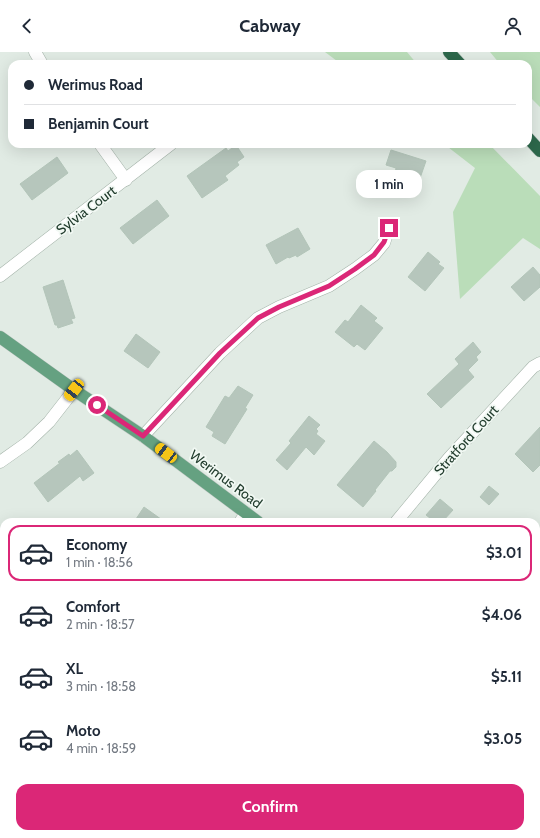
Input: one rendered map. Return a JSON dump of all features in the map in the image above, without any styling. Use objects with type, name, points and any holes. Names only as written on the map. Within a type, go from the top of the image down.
[{"type":"highway","points":[[449,52],[456,60]]},
{"type":"highway","points":[[532,142],[540,151]]},
{"type":"main road","name":"Werimus Road","points":[[0,337],[74,390],[143,436],[243,518]]},
{"type":"street","points":[[103,148],[126,180]]},
{"type":"street","name":"Sylvia Court","points":[[0,276],[166,148]]},
{"type":"street","points":[[143,436],[220,353],[258,318],[279,307],[329,286],[355,269],[374,255],[384,242],[389,228]]},
{"type":"street","name":"Stratford Court","points":[[399,518],[449,458],[534,367],[540,363]]},
{"type":"street","points":[[0,462],[27,443],[49,422],[74,390]]},
{"type":"green space","points":[[325,52],[407,52],[414,60],[336,60]]},
{"type":"green space","points":[[490,52],[540,52],[540,107],[532,99],[532,60],[497,60]]},
{"type":"green space","points":[[449,148],[493,148],[540,196],[540,249],[523,238],[460,299],[453,212],[475,168]]},
{"type":"building","points":[[226,148],[228,151],[232,148],[238,148],[244,157],[237,162],[239,165],[225,176],[228,180],[202,198],[187,176]]},
{"type":"building","points":[[391,150],[426,161],[419,181],[395,174],[396,168],[386,165]]},
{"type":"building","points":[[57,157],[68,173],[32,200],[20,184]]},
{"type":"building","points":[[157,200],[169,216],[133,244],[120,228]]},
{"type":"building","points":[[298,228],[310,249],[297,257],[296,255],[289,258],[288,257],[276,264],[266,245]]},
{"type":"building","points":[[428,252],[440,262],[438,264],[444,268],[425,291],[408,277]]},
{"type":"building","points":[[533,267],[540,275],[540,287],[524,301],[511,287]]},
{"type":"building","points":[[63,280],[75,318],[71,319],[73,323],[58,328],[57,325],[55,325],[43,287]]},
{"type":"building","points":[[361,305],[377,318],[374,321],[383,328],[365,350],[357,344],[354,347],[335,332],[345,320],[348,322]]},
{"type":"building","points":[[136,334],[160,352],[148,368],[124,351]]},
{"type":"building","points":[[473,342],[481,352],[476,357],[478,360],[468,370],[474,377],[441,408],[427,394],[459,364],[455,359]]},
{"type":"building","points":[[238,386],[253,395],[245,408],[247,409],[225,444],[212,436],[214,432],[206,427],[225,396],[229,398]]},
{"type":"building","points":[[309,416],[320,425],[316,429],[318,431],[316,434],[325,441],[314,455],[306,447],[287,470],[276,460],[291,443],[289,441]]},
{"type":"building","points":[[540,427],[540,465],[533,472],[515,454]]},
{"type":"building","points":[[374,441],[396,462],[396,467],[390,471],[363,507],[337,485]]},
{"type":"building","points":[[77,450],[94,473],[83,481],[80,476],[48,502],[34,483],[60,463],[58,462],[69,454],[70,456]]},
{"type":"building","points":[[489,486],[499,494],[489,505],[480,497]]},
{"type":"building","points":[[440,499],[453,510],[446,518],[430,518],[426,515]]},
{"type":"building","points":[[144,507],[159,518],[137,518]]},
{"type":"route","points":[[97,405],[143,436],[220,353],[258,318],[279,307],[329,286],[355,269],[374,255],[384,242],[389,228]]}]
